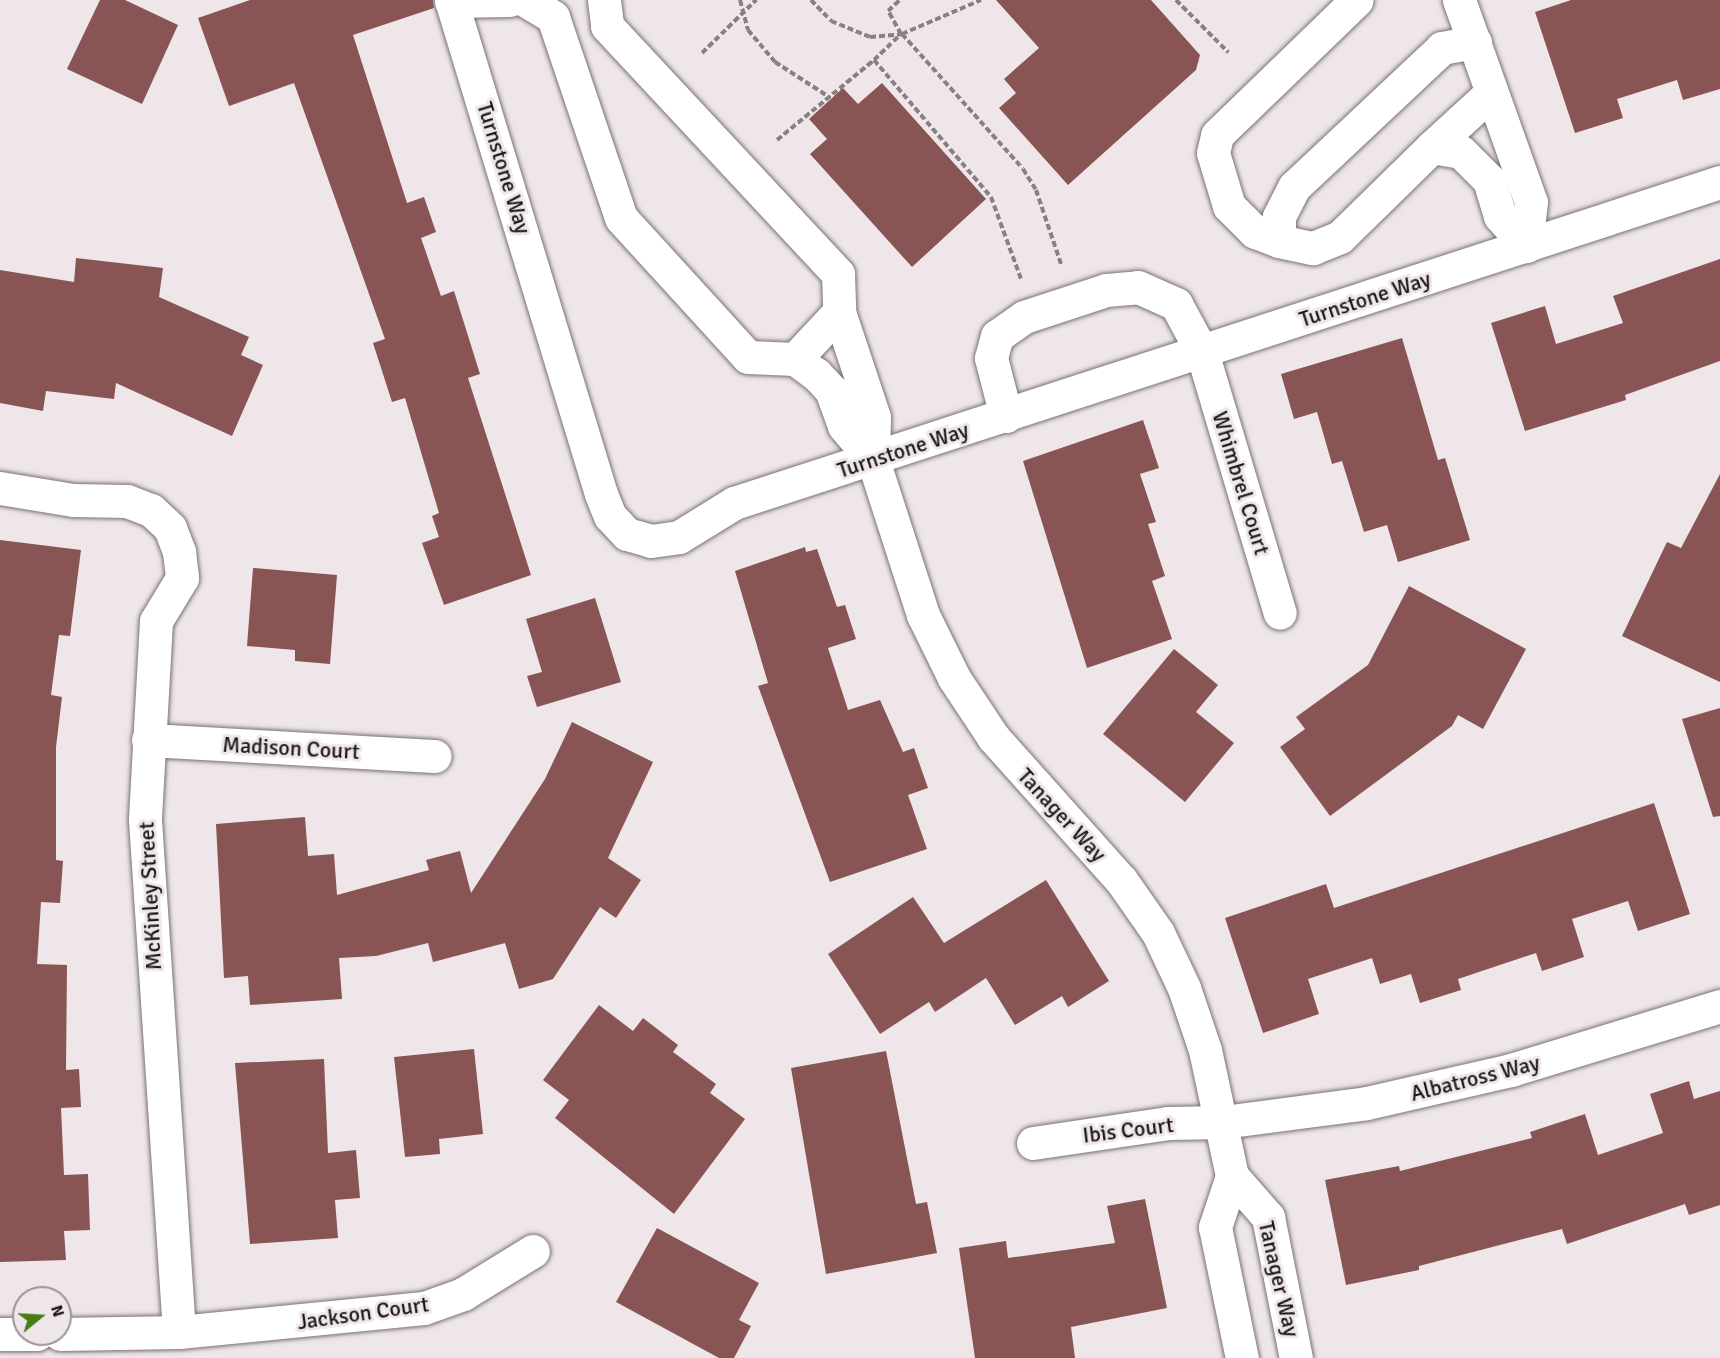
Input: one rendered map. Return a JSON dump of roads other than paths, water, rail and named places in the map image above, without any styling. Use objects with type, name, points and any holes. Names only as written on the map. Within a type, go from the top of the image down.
[{"type":"street","points":[[452,0],[510,0]]},
{"type":"street","name":"Turnstone Way","points":[[452,0],[610,516],[627,534],[651,541],[679,537],[734,503],[1006,417],[1720,182]]},
{"type":"street","points":[[525,0],[553,17],[564,41],[621,218],[748,357],[795,359],[831,390],[844,426],[873,460]]},
{"type":"street","points":[[1358,0],[1217,135],[1213,153],[1229,206],[1255,232],[1279,241],[1313,248],[1340,237],[1492,92]]},
{"type":"street","points":[[1459,0],[1531,202],[1526,246]]},
{"type":"street","points":[[564,41],[605,13],[838,274],[839,312],[874,417],[873,460]]},
{"type":"street","points":[[1279,241],[1279,217],[1294,187],[1442,48],[1475,42]]},
{"type":"street","points":[[1432,147],[1461,152],[1489,180],[1500,216],[1526,246]]},
{"type":"street","name":"Whimbrel Court","points":[[1006,417],[991,358],[997,336],[1024,317],[1106,290],[1138,287],[1176,304],[1202,352],[1280,613]]},
{"type":"street","points":[[795,359],[839,312]]},
{"type":"street","name":"Tanager Way","points":[[873,460],[923,615],[954,678],[993,737],[1121,880],[1158,933],[1184,988],[1223,1122],[1232,1176],[1215,1227],[1242,1358]]},
{"type":"street","name":"McKinley Street","points":[[0,488],[73,500],[128,501],[152,510],[170,528],[182,578],[156,621],[148,740],[149,906],[179,1332]]},
{"type":"street","name":"Madison Court","points":[[148,740],[435,756]]},
{"type":"street","name":"Albatross Way","points":[[1223,1122],[1367,1103],[1449,1086],[1720,1006]]},
{"type":"street","name":"Ibis Court","points":[[1033,1143],[1168,1123],[1223,1122]]},
{"type":"street","name":"Tanager Way","points":[[1232,1176],[1268,1217],[1296,1358]]},
{"type":"street","name":"Jackson Court","points":[[179,1332],[424,1308],[463,1294],[533,1251]]},
{"type":"street","points":[[72,1334],[179,1332]]}]
